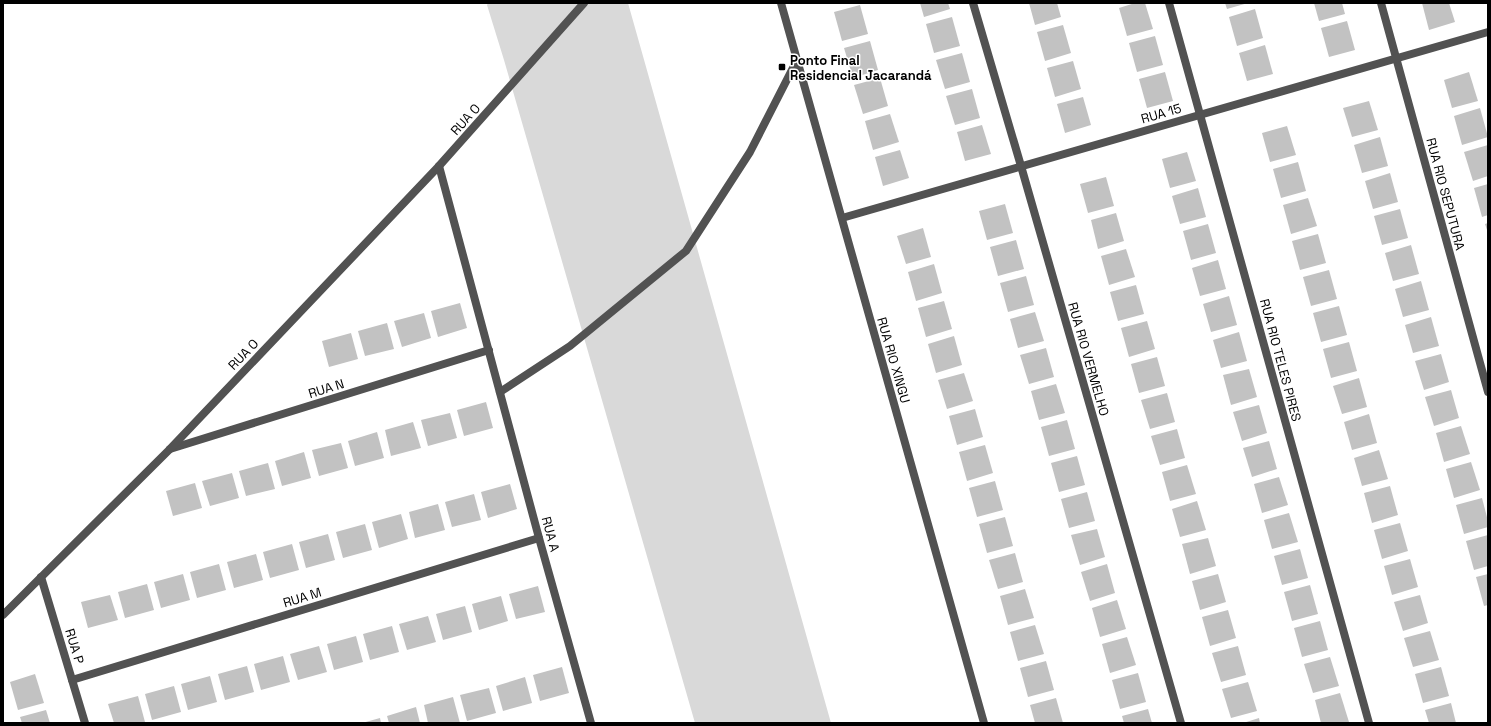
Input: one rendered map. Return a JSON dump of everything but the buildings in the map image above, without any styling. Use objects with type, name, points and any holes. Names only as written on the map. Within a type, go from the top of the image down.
[{"type":"street","name":"RUA O","points":[[3,615],[170,449],[439,166],[584,3]]},
{"type":"street","name":"RUA RIO XINGU","points":[[781,3],[984,723]]},
{"type":"street","name":"RUA RIO VERMELHO","points":[[973,3],[1181,723]]},
{"type":"street","name":"RUA RIO TELES PIRES","points":[[1169,3],[1369,723]]},
{"type":"street","name":"RUA RIO SEPUTURA","points":[[1381,3],[1488,392]]},
{"type":"street","name":"RUA 15","points":[[842,218],[1488,32]]},
{"type":"street","points":[[500,392],[570,346],[686,251],[750,152],[797,60]]},
{"type":"street","name":"RUA A","points":[[439,166],[539,538],[592,723]]},
{"type":"street","name":"RUA N","points":[[170,449],[489,350]]},
{"type":"street","name":"RUA M","points":[[72,680],[539,538]]},
{"type":"street","name":"RUA P","points":[[41,577],[85,723]]},
{"type":"shaded area","points":[[488,3],[628,3],[831,723],[695,723],[487,5]]},
{"type":"place","name":"Ponto Final Residencial Jacarandá","points":[[782,67]]}]
